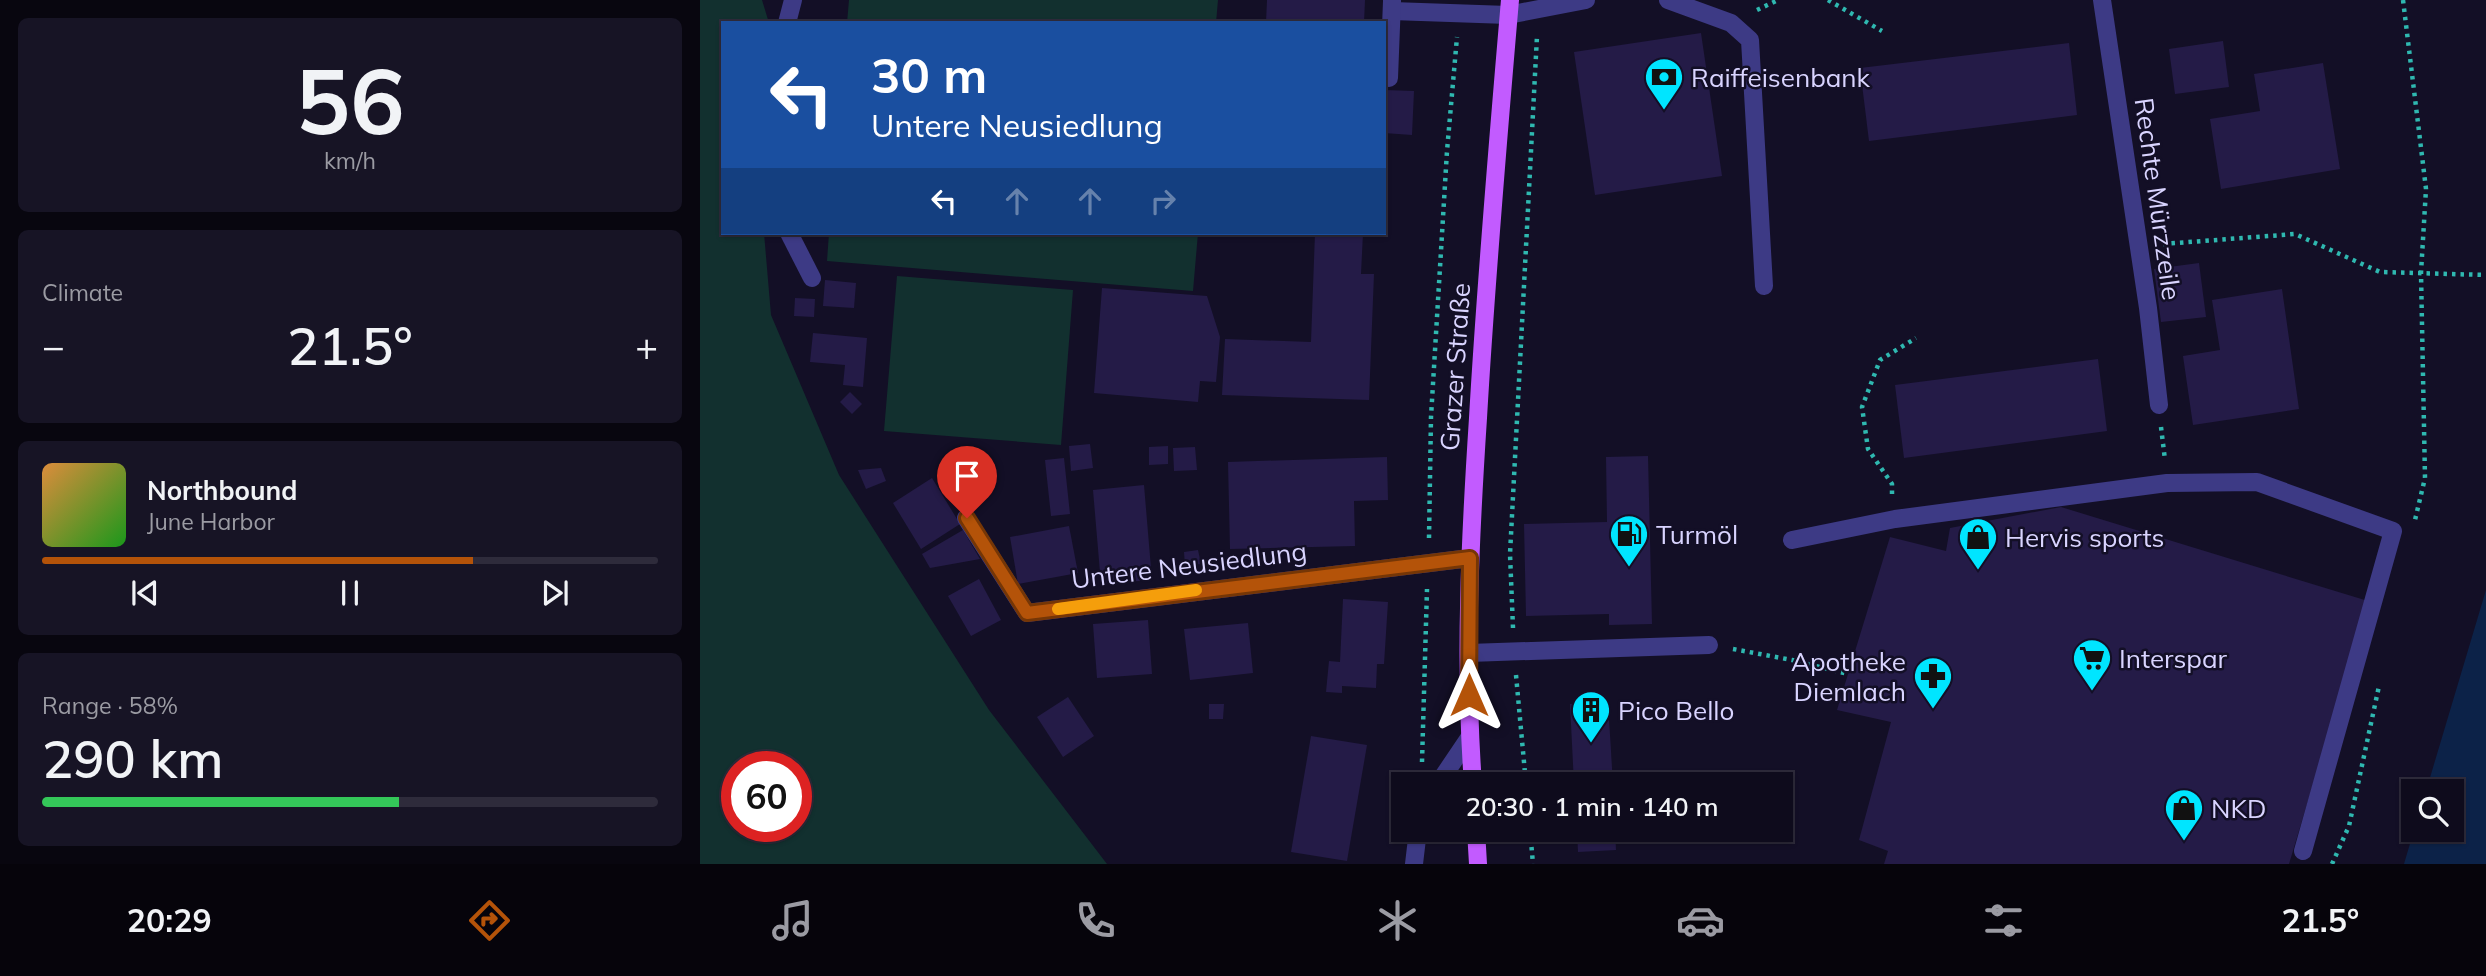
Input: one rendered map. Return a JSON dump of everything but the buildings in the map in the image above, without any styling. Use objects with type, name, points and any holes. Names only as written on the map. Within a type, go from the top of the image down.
[{"type":"main road","name":"Grazer Straße","points":[[1472,772],[1469,738],[1470,558],[1481,353],[1509,8]]},
{"type":"main road","points":[[1477,842],[1478,864]]},
{"type":"street","points":[[787,21],[793,0]]},
{"type":"street","points":[[1389,78],[1392,5],[1459,14],[1509,8],[1539,9],[1586,0]]},
{"type":"street","points":[[1668,0],[1731,23],[1750,40],[1764,286]]},
{"type":"street","name":"Rechte Mürzzeile","points":[[2102,0],[2159,405]]},
{"type":"street","points":[[790,235],[812,278]]},
{"type":"street","points":[[1791,540],[1895,519],[2167,483],[2257,482],[2393,531],[2303,851]]},
{"type":"street","name":"Untere Neusiedlung","points":[[967,518],[1027,613],[1428,561],[1470,558]]},
{"type":"street","points":[[1469,653],[1709,645]]},
{"type":"street","points":[[1446,772],[1469,738]]},
{"type":"street","points":[[1414,864],[1417,842]]},
{"type":"path","points":[[1828,0],[1882,31]]},
{"type":"path","points":[[2403,0],[2426,189],[2421,273],[2425,478],[2413,531]]},
{"type":"path","points":[[1525,772],[1513,651],[1510,554],[1539,9]]},
{"type":"path","points":[[1421,771],[1431,416],[1447,151],[1459,14]]},
{"type":"path","points":[[2138,246],[2295,234],[2379,272],[2486,275]]},
{"type":"path","points":[[1895,519],[1892,484],[1868,449],[1862,407],[1880,359],[1916,338]]},
{"type":"path","points":[[2159,405],[2167,483]]},
{"type":"path","points":[[1709,645],[1792,660],[1848,674]]},
{"type":"path","points":[[2332,864],[2349,825],[2381,678]]},
{"type":"path","points":[[1531,842],[1533,864]]},
{"type":"green space","points":[[700,0],[762,0],[768,21],[721,21],[721,235],[764,235],[771,315],[839,475],[989,710],[1107,864],[700,864]]},
{"type":"green space","points":[[849,0],[1218,0],[1216,21],[847,21]]},
{"type":"green space","points":[[829,235],[1198,235],[1193,291],[827,261]]},
{"type":"green space","points":[[897,276],[1073,290],[1061,445],[884,431]]},
{"type":"water","points":[[2486,590],[2486,864],[2404,864],[2410,842],[2464,842],[2464,779],[2430,779]]},
{"type":"slow traffic","points":[[1058,609],[1196,590]]},
{"type":"place","name":"Raiffeisenbank","points":[[1664,111]]},
{"type":"place","name":"Turmöl","points":[[1629,568]]},
{"type":"place","name":"Hervis sports","points":[[1978,571]]},
{"type":"place","name":"Interspar","points":[[2092,692]]},
{"type":"place","name":"Apotheke Diemlach","points":[[1933,710]]},
{"type":"place","name":"Pico Bello","points":[[1591,744]]},
{"type":"place","name":"NKD","points":[[2184,842]]},
{"type":"route","points":[[967,518],[1027,613],[1428,561],[1470,558],[1469,695]]}]
